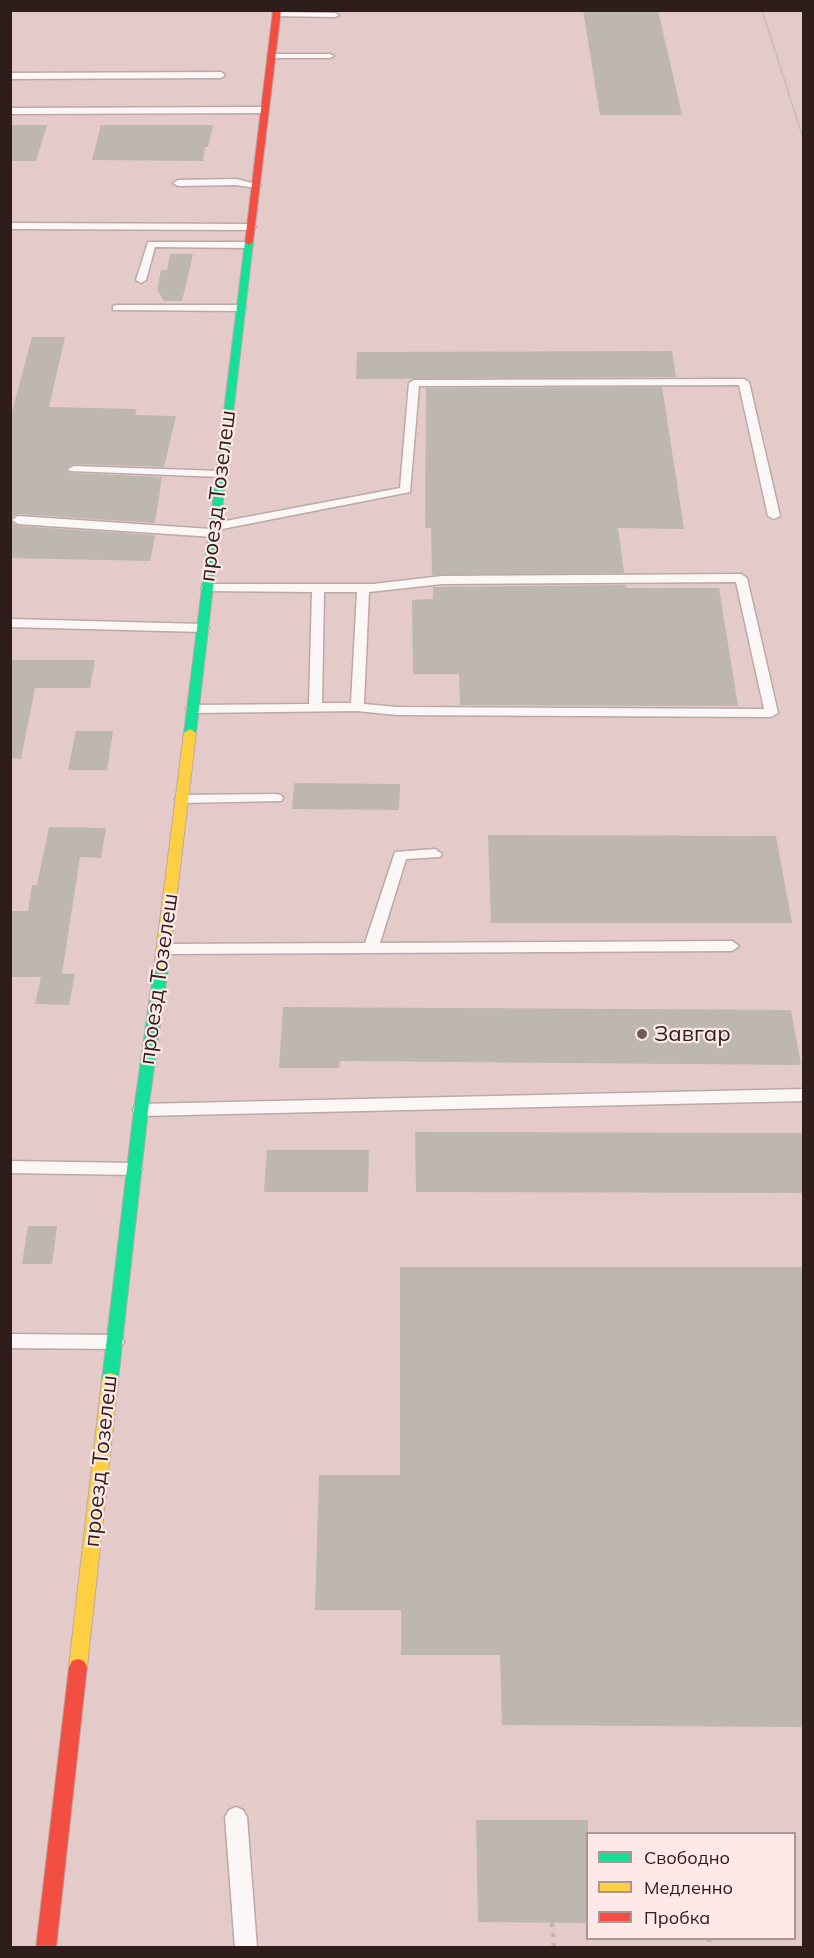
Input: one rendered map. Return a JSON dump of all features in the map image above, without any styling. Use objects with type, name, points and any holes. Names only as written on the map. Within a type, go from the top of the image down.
[{"type":"street","name":"проезд Тозелеш","points":[[46,1947],[141,1110],[164,949],[276,12]]},
{"type":"lane","points":[[276,12],[335,15]]},
{"type":"lane","points":[[271,56],[330,56]]},
{"type":"lane","points":[[10,76],[221,75]]},
{"type":"lane","points":[[10,111],[264,110]]},
{"type":"lane","points":[[178,183],[256,185]]},
{"type":"lane","points":[[10,226],[251,227]]},
{"type":"lane","points":[[141,280],[152,244],[248,245]]},
{"type":"lane","points":[[117,308],[241,308]]},
{"type":"lane","points":[[18,520],[214,530],[406,490],[414,383],[744,382],[774,516]]},
{"type":"lane","points":[[74,469],[221,474]]},
{"type":"lane","points":[[193,708],[357,707],[398,711],[771,713],[741,578],[442,580],[363,588],[207,588]]},
{"type":"lane","points":[[315,709],[318,588]]},
{"type":"lane","points":[[357,707],[363,588]]},
{"type":"lane","points":[[10,623],[202,628]]},
{"type":"lane","points":[[182,799],[276,798]]},
{"type":"lane","points":[[371,948],[400,855],[435,854]]},
{"type":"lane","points":[[164,949],[732,946]]},
{"type":"lane","points":[[141,1110],[804,1095]]},
{"type":"lane","points":[[10,1167],[134,1170]]},
{"type":"lane","points":[[10,1341],[115,1342]]},
{"type":"lane","points":[[236,1816],[246,1947]]},
{"type":"path","points":[[552,1923],[554,1947]]},
{"type":"building","points":[[583,10],[658,10],[682,115],[600,115]]},
{"type":"building","points":[[10,125],[47,125],[36,161],[10,161]]},
{"type":"building","points":[[101,125],[213,125],[208,147],[205,147],[203,161],[92,160]]},
{"type":"building","points":[[170,254],[193,254],[182,301],[164,301],[157,290],[161,270],[167,270]]},
{"type":"building","points":[[32,337],[65,337],[49,407],[137,409],[135,415],[176,416],[164,467],[74,464],[66,469],[70,473],[162,477],[155,523],[18,514],[10,518],[10,419]]},
{"type":"building","points":[[672,351],[676,377],[356,379],[357,352]]},
{"type":"building","points":[[662,387],[684,529],[618,528],[624,573],[432,575],[431,528],[425,528],[426,388]]},
{"type":"building","points":[[10,522],[18,526],[153,535],[155,537],[150,561],[10,558]]},
{"type":"building","points":[[626,585],[626,588],[719,588],[738,706],[460,705],[459,674],[413,674],[412,600],[433,599],[433,587]]},
{"type":"building","points":[[10,660],[95,660],[90,688],[35,688],[21,759],[10,758]]},
{"type":"building","points":[[76,731],[113,731],[107,770],[68,770]]},
{"type":"building","points":[[294,783],[400,784],[399,810],[292,809]]},
{"type":"building","points":[[49,827],[106,828],[101,858],[80,857],[62,974],[75,974],[69,1005],[35,1004],[41,977],[10,977],[10,911],[28,911],[32,885],[37,885]]},
{"type":"building","points":[[488,835],[776,836],[792,923],[491,923]]},
{"type":"building","points":[[283,1007],[791,1010],[801,1065],[340,1061],[339,1068],[279,1068]]},
{"type":"building","points":[[415,1132],[804,1133],[804,1193],[416,1192]]},
{"type":"building","points":[[267,1150],[369,1150],[368,1192],[264,1192]]},
{"type":"building","points":[[28,1226],[57,1226],[52,1264],[22,1264]]},
{"type":"building","points":[[400,1267],[804,1267],[804,1727],[502,1725],[500,1655],[401,1655],[401,1610],[315,1610],[319,1475],[400,1475]]},
{"type":"building","points":[[476,1820],[588,1820],[586,1923],[478,1922]]},
{"type":"tram line","points":[[762,10],[804,141]]},
{"type":"traffic: fast","points":[[190,733],[249,242]]},
{"type":"traffic: fast","points":[[110,1380],[141,1110],[161,968]]},
{"type":"traffic: slow","points":[[161,968],[190,733]]},
{"type":"traffic: slow","points":[[78,1667],[110,1380]]},
{"type":"traffic: jam","points":[[249,242],[277,10]]},
{"type":"traffic: jam","points":[[46,1948],[78,1667]]},
{"type":"place","name":"Завгар","points":[[642,1034]]}]
